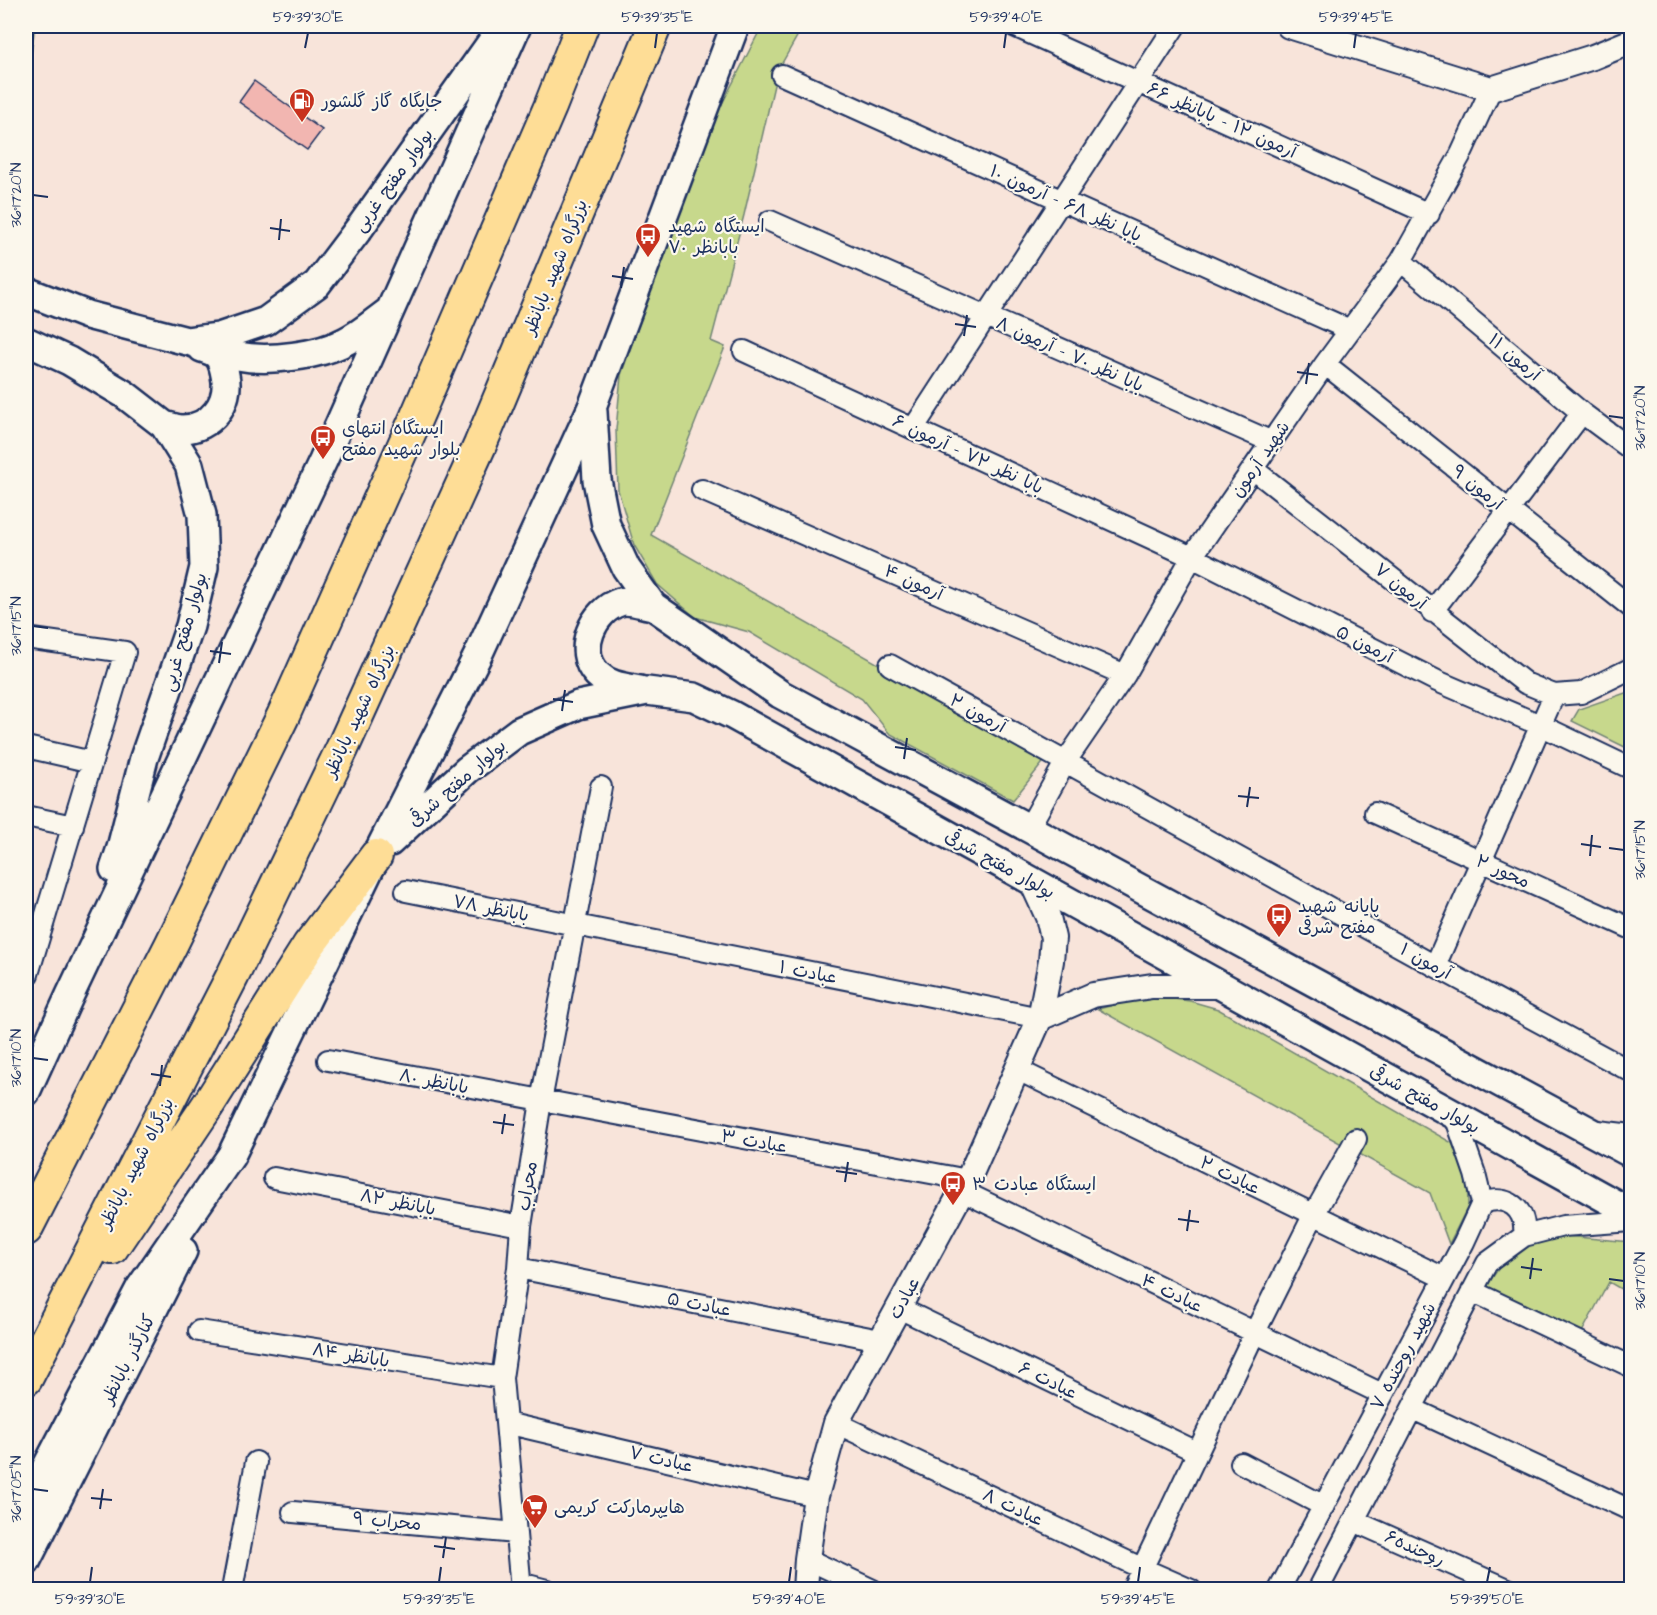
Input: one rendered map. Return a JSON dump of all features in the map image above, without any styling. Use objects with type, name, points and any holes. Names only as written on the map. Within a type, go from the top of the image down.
[{"type":"highway","points":[[26,1229],[171,945],[283,716],[416,418],[550,107],[582,26]]},
{"type":"highway","name":"بزرگراه شهید بابانظر","points":[[29,1372],[233,975],[342,749],[480,445],[654,26]]},
{"type":"highway","points":[[29,1372],[208,1105],[309,945],[375,855]]},
{"type":"main road","name":"بولوار مفتح غربی","points":[[26,291],[87,315],[187,340],[219,337],[266,321],[317,284],[504,26]]},
{"type":"main road","points":[[26,1092],[323,461],[517,26]]},
{"type":"main road","points":[[691,145],[722,26]]},
{"type":"main road","points":[[26,1506],[140,1288],[231,1156],[375,855],[478,656],[592,408],[735,26]]},
{"type":"main road","points":[[691,145],[747,26]]},
{"type":"main road","points":[[187,340],[237,356],[269,358],[294,355],[324,350],[345,342],[390,310]]},
{"type":"main road","points":[[164,425],[181,429],[199,426],[214,416],[224,402],[227,384],[224,367],[219,357],[187,340]]},
{"type":"main road","name":"بولوار مفتح غربی","points":[[26,341],[69,361],[124,394],[164,425],[189,465],[202,515],[204,567],[190,626],[144,758],[121,848],[70,995]]},
{"type":"main road","points":[[592,408],[597,480],[606,525],[626,568],[653,606],[780,694],[1028,830],[1632,1154]]},
{"type":"main road","points":[[647,691],[614,686],[596,673],[586,653],[590,631],[604,610],[622,601],[653,606]]},
{"type":"main road","name":"بولوار مفتح شرقی","points":[[375,855],[467,770],[519,730],[578,705],[647,691],[694,697],[1031,880],[1632,1213]]},
{"type":"main road","points":[[26,1077],[70,995]]},
{"type":"main road","name":"کنارگذر بابانظر","points":[[26,1562],[231,1156]]},
{"type":"street","name":"آرمون ۱۲ - بابانظر ۶۶","points":[[1014,26],[1429,214]]},
{"type":"street","points":[[913,429],[1175,26]]},
{"type":"street","points":[[1289,26],[1491,89],[1593,57],[1632,41]]},
{"type":"street","name":"بابا نظر ۶۸ - آرمون ۱۰","points":[[782,75],[1350,330]]},
{"type":"street","name":"شهید آرمون","points":[[1028,830],[1066,761],[1125,675],[1192,557],[1325,364],[1401,261],[1461,154],[1491,89]]},
{"type":"street","name":"بابا نظر ۷۰ - آرمون ۸","points":[[770,221],[1272,442]]},
{"type":"street","name":"آرمون ۱۱","points":[[1401,261],[1582,413],[1632,450]]},
{"type":"street","name":"بابا نظر ۷۲ - آرمون ۶","points":[[744,351],[1192,557]]},
{"type":"street","name":"آرمون ۹","points":[[1325,364],[1632,608]]},
{"type":"street","points":[[1432,612],[1582,413]]},
{"type":"street","name":"آرمون ۷","points":[[1253,469],[1524,683],[1554,695]]},
{"type":"street","name":"آرمون ۴","points":[[702,490],[1125,675]]},
{"type":"street","name":"آرمون ۵","points":[[1192,557],[1437,681],[1540,725],[1632,769]]},
{"type":"street","points":[[26,638],[125,652],[28,974]]},
{"type":"street","name":"آرمون ۲","points":[[890,665],[1066,761]]},
{"type":"street","points":[[1435,966],[1554,695],[1581,693],[1632,668]]},
{"type":"street","points":[[26,747],[92,762]]},
{"type":"street","name":"آرمون ۱","points":[[1066,761],[1435,966],[1632,1072]]},
{"type":"street","name":"محراب","points":[[521,1586],[502,1378],[518,1268],[521,1226],[541,1101],[601,787]]},
{"type":"street","name":"محور ۲","points":[[1376,813],[1632,929]]},
{"type":"street","points":[[26,816],[73,826]]},
{"type":"street","name":"عبادت","points":[[805,1590],[816,1496],[836,1423],[965,1186],[1040,1018],[1052,961],[1053,938],[1048,917],[1031,880]]},
{"type":"street","name":"بابانظر ۷۸","points":[[406,891],[576,925]]},
{"type":"street","name":"عبادت ۱","points":[[576,925],[1040,1018]]},
{"type":"street","points":[[1040,1018],[1093,995],[1152,986],[1220,986]]},
{"type":"street","name":"بابانظر ۸۰","points":[[328,1060],[541,1101]]},
{"type":"street","name":"عبادت ۲","points":[[1018,1070],[1444,1278]]},
{"type":"street","name":"عبادت ۳","points":[[541,1101],[965,1186]]},
{"type":"street","points":[[1455,1116],[1475,1174],[1482,1203],[1491,1200],[1510,1203],[1522,1217],[1525,1226],[1524,1236]]},
{"type":"street","points":[[1588,1129],[1632,1135]]},
{"type":"street","points":[[1132,1590],[1255,1332],[1313,1216],[1356,1139]]},
{"type":"street","name":"بابانظر ۸۲","points":[[274,1178],[521,1226]]},
{"type":"street","name":"عبادت ۴","points":[[965,1186],[1382,1394]]},
{"type":"street","name":"شهید روحنده ۷","points":[[1279,1590],[1464,1242],[1482,1203]]},
{"type":"street","name":"شهید روحنده ۷","points":[[1318,1590],[1487,1263],[1524,1236],[1563,1227],[1632,1221]]},
{"type":"street","name":"عبادت ۵","points":[[518,1268],[880,1340]]},
{"type":"street","points":[[1472,1291],[1632,1367]]},
{"type":"street","name":"عبادت ۶","points":[[899,1308],[1197,1452]]},
{"type":"street","name":"بابانظر ۸۴","points":[[199,1331],[502,1378]]},
{"type":"street","points":[[1413,1409],[1632,1511]]},
{"type":"street","name":"عبادت ۷","points":[[506,1423],[816,1496]]},
{"type":"street","name":"عبادت ۸","points":[[836,1423],[1191,1590]]},
{"type":"street","points":[[232,1590],[256,1462]]},
{"type":"street","points":[[1241,1463],[1324,1506]]},
{"type":"street","name":"محراب ۹","points":[[293,1512],[516,1533]]},
{"type":"street","name":"روحنده۶","points":[[1354,1521],[1510,1590]]},
{"type":"street","points":[[807,1559],[873,1590]]},
{"type":"street","points":[[521,1586],[547,1590]]},
{"type":"green space","points":[[26,26],[35,26],[26,91]]},
{"type":"green space","points":[[762,26],[803,26],[777,72],[744,215],[711,341],[725,347],[651,535],[1046,759],[1013,800],[889,733],[862,699],[749,632],[695,617],[657,584],[634,545],[618,490],[616,430],[621,375],[705,137]]},
{"type":"green space","points":[[1631,691],[1631,750],[1572,721],[1579,709]]},
{"type":"green space","points":[[1149,996],[1190,1001],[1218,1009],[1452,1143],[1467,1174],[1468,1206],[1449,1244],[1430,1193],[1098,1009]]},
{"type":"green space","points":[[1565,1236],[1631,1242],[1631,1295],[1609,1282],[1581,1334],[1485,1288],[1501,1265],[1529,1245]]},
{"type":"building","points":[[254,81],[322,130],[307,150],[239,102]]},
{"type":"place","name":"جایگاه گاز گلشور","points":[[302,124]]},
{"type":"place","name":"ایستگاه شهید بابانظر ۷۰","points":[[648,259]]},
{"type":"place","name":"ایستگاه انتهای بلوار شهید مفتح","points":[[323,461]]},
{"type":"place","name":"پایانه شهید مفتح شرقی","points":[[1279,939]]},
{"type":"place","name":"ایستگاه عبادت ۳","points":[[953,1207]]},
{"type":"place","name":"هایپرمارکت کریمی","points":[[535,1530]]}]
